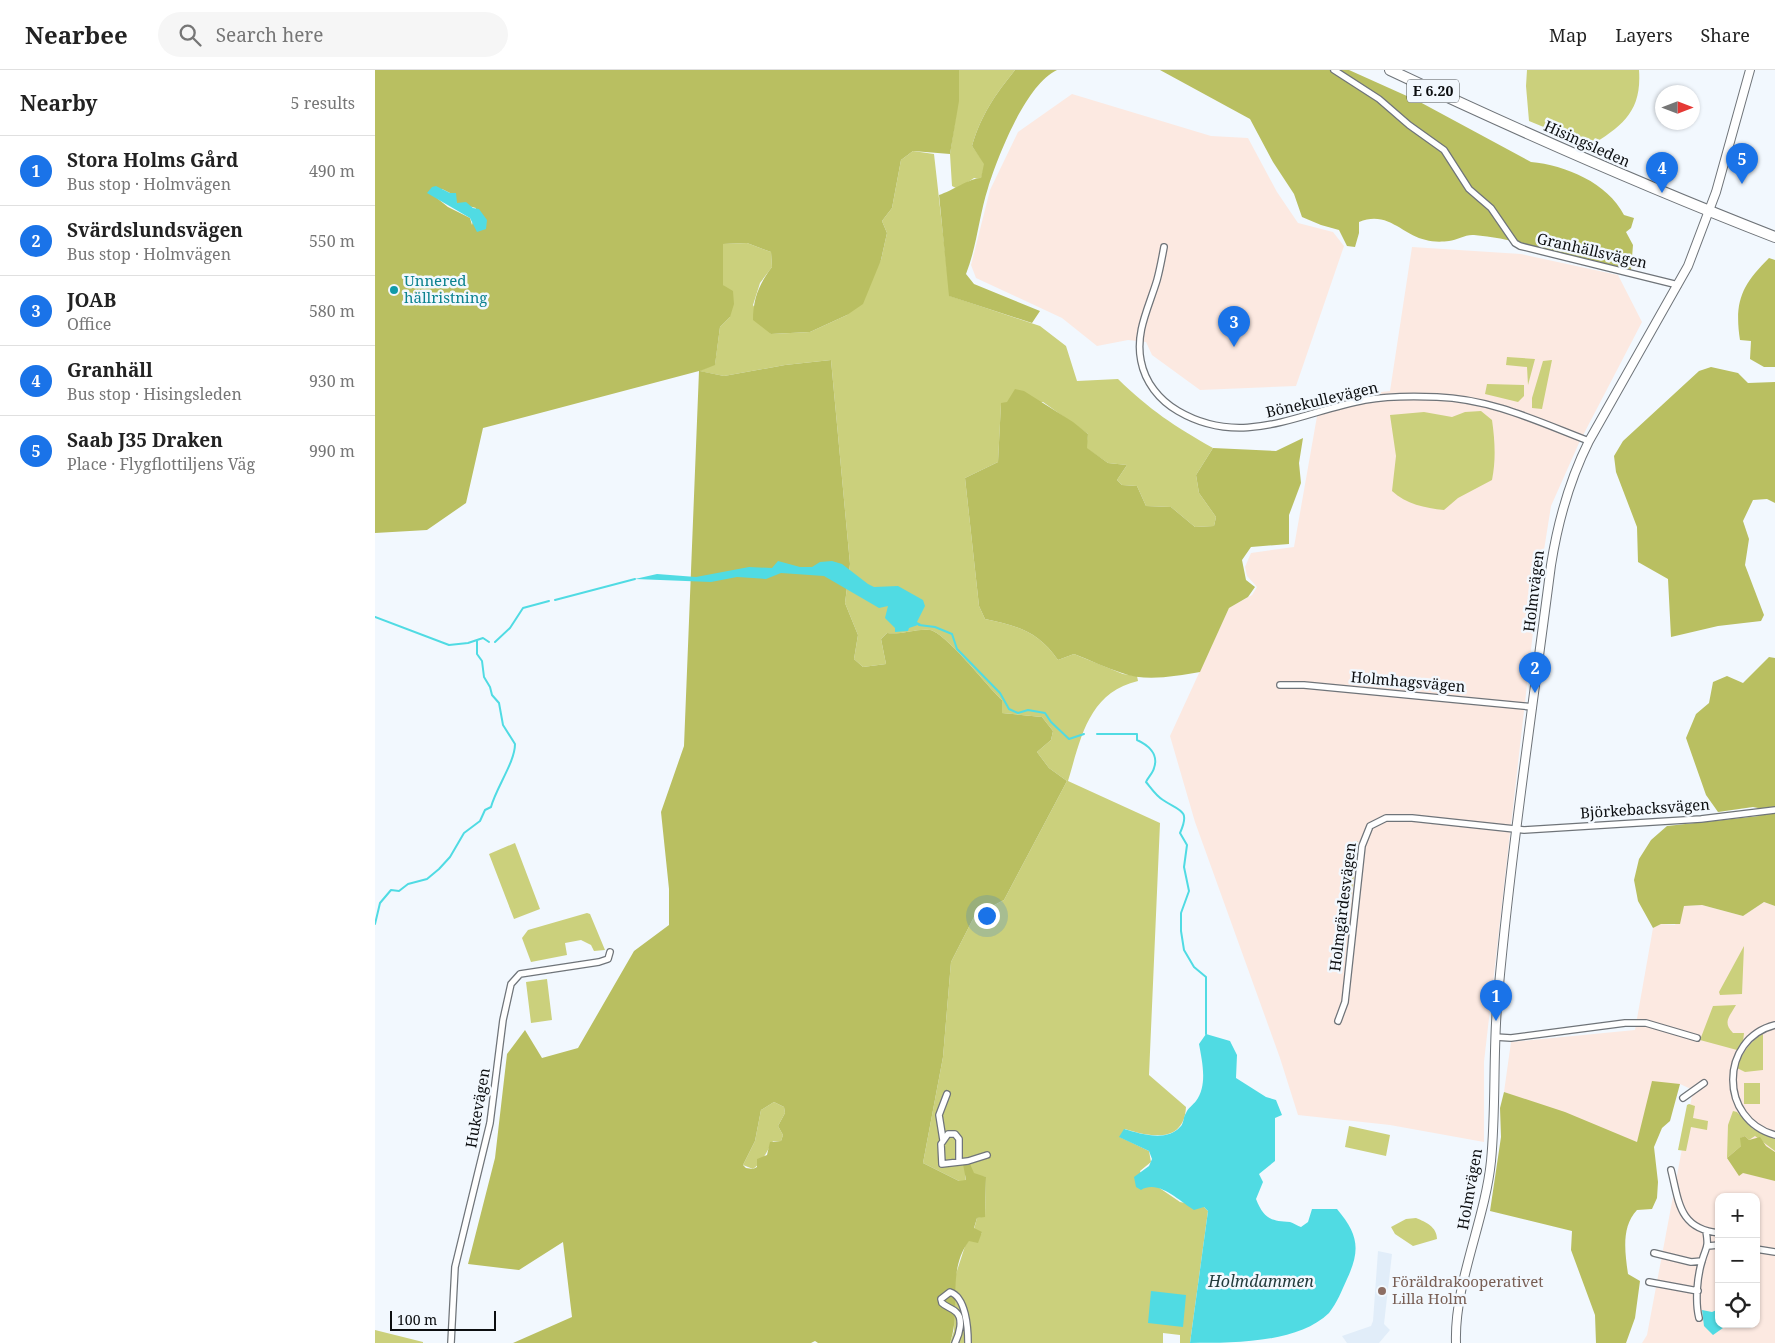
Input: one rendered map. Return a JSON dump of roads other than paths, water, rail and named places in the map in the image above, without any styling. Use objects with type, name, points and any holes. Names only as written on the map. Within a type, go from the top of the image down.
[{"type":"highway","name":"Hisingsleden","points":[[1390,70],[1557,148],[1709,213],[1775,237]]},
{"type":"street","name":"Granhällsvägen","points":[[1334,70],[1379,99],[1409,125],[1444,150],[1469,189],[1491,208],[1509,235],[1519,246],[1679,285]]},
{"type":"street","name":"Holmvägen","points":[[1456,1343],[1461,1299],[1485,1199],[1491,1161],[1495,1037],[1517,828],[1557,531],[1567,490],[1589,441],[1679,285],[1709,213],[1750,70]]},
{"type":"street","name":"Bönekullevägen","points":[[1163,247],[1157,281],[1141,330],[1140,360],[1145,376],[1157,394],[1166,404],[1183,414],[1227,427],[1257,428],[1284,423],[1321,411],[1367,400],[1406,396],[1439,397],[1470,400],[1506,409],[1589,441]]},
{"type":"street","name":"Holmhagsvägen","points":[[1280,685],[1303,685],[1533,707]]},
{"type":"street","name":"Björkebacksvägen","points":[[1517,828],[1524,830],[1701,819],[1775,810]]},
{"type":"street","name":"Holmgärdesvägen","points":[[1338,1021],[1345,1002],[1360,854],[1370,826],[1380,819],[1398,817],[1517,828]]},
{"type":"street","name":"Hukevägen","points":[[451,1343],[455,1267],[490,1123],[503,1020],[511,984],[521,974],[599,962],[607,959],[610,952]]},
{"type":"street","points":[[1495,1037],[1511,1038],[1625,1023],[1646,1023],[1697,1038]]},
{"type":"street","points":[[1775,1025],[1757,1033],[1744,1045],[1736,1059],[1732,1080],[1735,1098],[1742,1113],[1755,1126],[1775,1135]]},
{"type":"street","points":[[1683,1098],[1705,1083]]},
{"type":"street","points":[[943,1140],[939,1115],[947,1094]]},
{"type":"street","points":[[959,1160],[959,1139],[955,1134],[948,1134],[941,1144],[940,1162],[949,1164],[959,1160],[968,1161],[987,1155]]},
{"type":"street","points":[[1671,1170],[1683,1214],[1691,1224],[1706,1231],[1715,1232]]},
{"type":"street","points":[[1699,1318],[1698,1292],[1702,1261],[1708,1246],[1706,1231]]},
{"type":"street","points":[[1708,1246],[1715,1245]]},
{"type":"street","points":[[1760,1250],[1775,1252]]},
{"type":"street","points":[[1655,1253],[1691,1262],[1702,1261]]},
{"type":"street","points":[[1649,1282],[1698,1292]]},
{"type":"street","points":[[955,1343],[960,1326],[960,1316],[942,1303],[941,1299],[950,1292],[957,1295],[961,1305],[966,1321],[967,1343]]},
{"type":"water","points":[[436,186],[450,193],[456,193],[457,203],[466,202],[473,208],[479,209],[487,220],[486,229],[477,232],[470,218],[427,193],[432,187]]},
{"type":"water","points":[[778,561],[800,567],[812,567],[820,562],[832,561],[842,564],[874,587],[898,586],[923,600],[925,606],[917,622],[921,624],[909,628],[908,631],[895,632],[895,628],[885,618],[888,606],[879,608],[824,576],[781,573],[766,579],[737,577],[711,582],[635,579],[657,574],[696,577],[749,567],[772,568]]},
{"type":"water","name":"Holmdammen","points":[[1206,1034],[1230,1041],[1237,1055],[1236,1078],[1266,1097],[1276,1100],[1282,1115],[1275,1118],[1275,1161],[1259,1174],[1263,1182],[1256,1199],[1262,1211],[1273,1220],[1290,1222],[1301,1227],[1308,1222],[1312,1209],[1337,1209],[1353,1234],[1356,1250],[1354,1259],[1339,1296],[1329,1313],[1316,1323],[1284,1336],[1227,1343],[1190,1343],[1208,1211],[1204,1207],[1194,1210],[1162,1189],[1148,1187],[1141,1190],[1136,1187],[1134,1177],[1149,1166],[1152,1159],[1149,1151],[1119,1137],[1124,1129],[1146,1135],[1161,1136],[1175,1132],[1181,1126],[1187,1111],[1200,1095],[1202,1088],[1203,1073],[1199,1044]]},
{"type":"water","points":[[1151,1291],[1186,1295],[1183,1327],[1148,1323]]},
{"type":"water","points":[[1702,1310],[1715,1311],[1715,1328],[1723,1328],[1713,1335],[1704,1326]]},
{"type":"waterway","points":[[555,600],[635,579]]},
{"type":"waterway","points":[[495,642],[510,628],[523,608],[549,601]]},
{"type":"waterway","points":[[375,617],[449,645],[468,643],[483,638],[489,642]]},
{"type":"waterway","points":[[919,625],[935,627],[952,634],[957,649],[1000,693],[1009,709],[1018,713],[1028,710],[1045,713],[1051,722],[1069,739],[1084,734]]},
{"type":"waterway","points":[[375,924],[380,903],[391,890],[399,891],[408,884],[427,879],[450,857],[464,833],[480,821],[485,810],[491,807],[512,759],[515,744],[503,725],[499,703],[492,695],[484,677],[482,661],[477,654],[477,641]]},
{"type":"waterway","points":[[1097,734],[1137,734],[1137,740],[1149,747],[1155,758],[1153,770],[1146,782],[1158,796],[1184,815],[1180,833],[1187,845],[1184,867],[1189,891],[1181,913],[1181,931],[1184,950],[1194,967],[1206,977],[1206,1034]]},
{"type":"place","name":"Saab J35 Draken","points":[[1742,184]]},
{"type":"place","name":"Granhäll","points":[[1662,193]]},
{"type":"place","name":"Unnered hällristning","points":[[394,290]]},
{"type":"place","name":"JOAB","points":[[1234,347]]},
{"type":"place","name":"Svärdslundsvägen","points":[[1535,693]]},
{"type":"place","name":"Stora Holms Gård","points":[[1496,1021]]},
{"type":"place","name":"Föräldrakooperativet Lilla Holm","points":[[1382,1291]]}]
